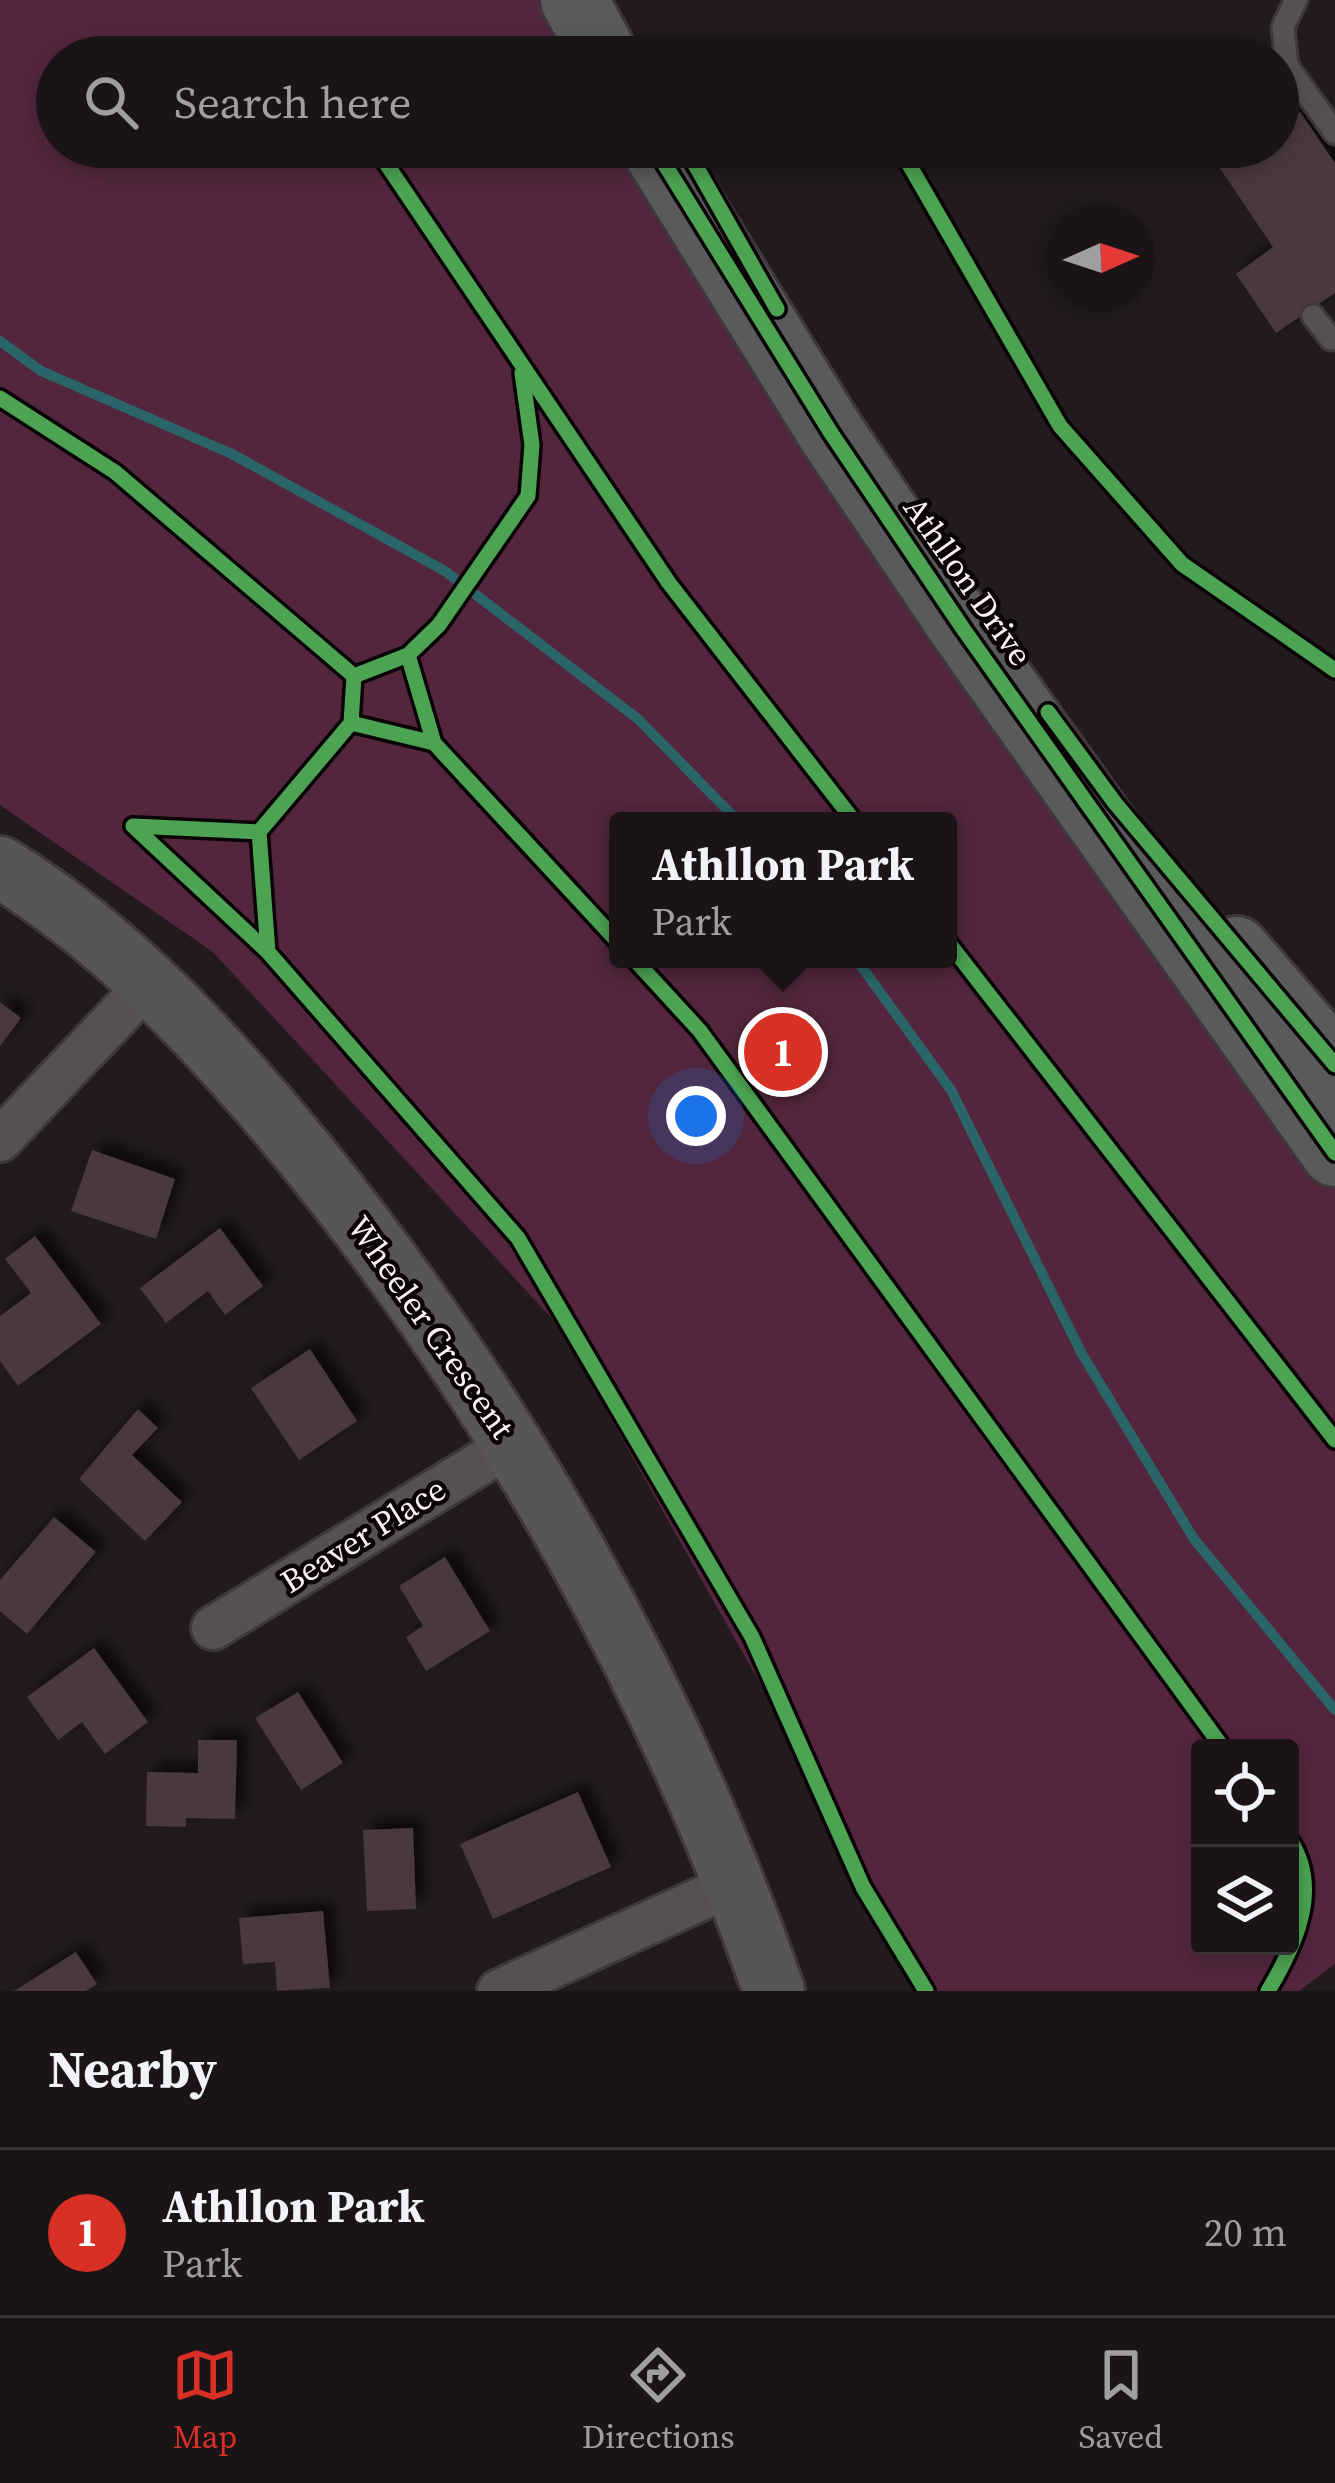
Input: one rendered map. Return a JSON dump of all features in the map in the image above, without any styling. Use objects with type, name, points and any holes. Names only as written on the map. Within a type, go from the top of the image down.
[{"type":"main road","points":[[574,0],[594,36]]},
{"type":"main road","points":[[610,0],[628,36]]},
{"type":"main road","name":"Athllon Drive","points":[[667,168],[831,433],[964,630],[1335,1153]]},
{"type":"main road","name":"Athllon Drive","points":[[697,168],[789,328],[923,538],[1115,803],[1335,1065]]},
{"type":"street","name":"Wheeler Crescent","points":[[0,867],[89,930],[148,983],[258,1097],[368,1231],[513,1443],[632,1658],[736,1882],[774,1991]]},
{"type":"street","points":[[0,1140],[148,983]]},
{"type":"street","name":"Beaver Place","points":[[213,1628],[513,1443]]},
{"type":"street","name":"Wheeler Crescent","points":[[736,1882],[802,1991]]},
{"type":"street","points":[[499,1991],[736,1882]]},
{"type":"lane","points":[[1284,36],[1296,0]]},
{"type":"lane","points":[[1299,84],[1335,133]]},
{"type":"lane","points":[[1313,316],[1334,340]]},
{"type":"shaded area","points":[[0,0],[553,0],[574,36],[36,36],[36,168],[655,168],[1335,1151],[1335,1964],[1299,1991],[915,1991],[860,1861],[558,1325],[213,952],[0,805]]},
{"type":"building","points":[[1299,113],[1335,163],[1335,293],[1276,333],[1236,274],[1273,247],[1220,168],[1299,168]]},
{"type":"building","points":[[0,1002],[21,1018],[0,1046]]},
{"type":"building","points":[[92,1150],[175,1179],[156,1239],[71,1211]]},
{"type":"building","points":[[220,1228],[263,1286],[225,1315],[208,1291],[166,1323],[140,1288]]},
{"type":"building","points":[[35,1236],[101,1324],[18,1386],[0,1361],[0,1316],[31,1293],[5,1259]]},
{"type":"building","points":[[310,1349],[357,1421],[299,1460],[251,1388]]},
{"type":"building","points":[[138,1409],[158,1428],[132,1455],[182,1502],[145,1541],[79,1479]]},
{"type":"building","points":[[54,1517],[96,1552],[27,1634],[0,1611],[0,1580]]},
{"type":"building","points":[[445,1557],[490,1631],[426,1671],[406,1637],[423,1626],[399,1586]]},
{"type":"building","points":[[94,1648],[148,1722],[105,1754],[82,1722],[58,1740],[27,1697]]},
{"type":"building","points":[[298,1692],[343,1763],[301,1790],[255,1718]]},
{"type":"building","points":[[198,1740],[237,1740],[235,1819],[186,1818],[186,1827],[146,1826],[147,1772],[198,1773]]},
{"type":"building","points":[[578,1792],[611,1867],[493,1919],[460,1844]]},
{"type":"building","points":[[413,1828],[416,1909],[367,1911],[363,1830]]},
{"type":"building","points":[[323,1911],[330,1988],[277,1991],[275,1962],[243,1964],[239,1918]]},
{"type":"building","points":[[76,1952],[97,1984],[86,1991],[14,1991]]},
{"type":"waterway","points":[[0,341],[41,371],[232,454],[445,571],[638,719],[729,812]]},
{"type":"waterway","points":[[863,968],[951,1090],[1082,1354],[1194,1539],[1335,1710]]},
{"type":"cycle path","points":[[389,168],[669,583],[847,812]]},
{"type":"cycle path","points":[[667,168],[831,433],[964,630],[1335,1153]]},
{"type":"cycle path","points":[[697,168],[777,309]]},
{"type":"cycle path","points":[[911,168],[1060,426],[1182,564],[1335,670]]},
{"type":"cycle path","points":[[259,832],[351,723],[354,676],[408,655],[439,625],[528,496],[532,445],[522,373]]},
{"type":"cycle path","points":[[0,398],[115,472],[354,676]]},
{"type":"cycle path","points":[[351,723],[434,743],[408,655]]},
{"type":"cycle path","points":[[1048,712],[1115,803],[1335,1065]]},
{"type":"cycle path","points":[[434,743],[609,932]]},
{"type":"cycle path","points":[[133,826],[268,952],[518,1238],[752,1637],[863,1887],[926,1991]]},
{"type":"cycle path","points":[[133,826],[259,832],[268,952]]},
{"type":"cycle path","points":[[957,954],[1335,1440]]},
{"type":"cycle path","points":[[642,968],[700,1031],[1216,1739]]},
{"type":"cycle path","points":[[1268,1991],[1301,1917],[1304,1878],[1293,1847]]},
{"type":"place","name":"Athllon Park","points":[[783,1052]]}]
